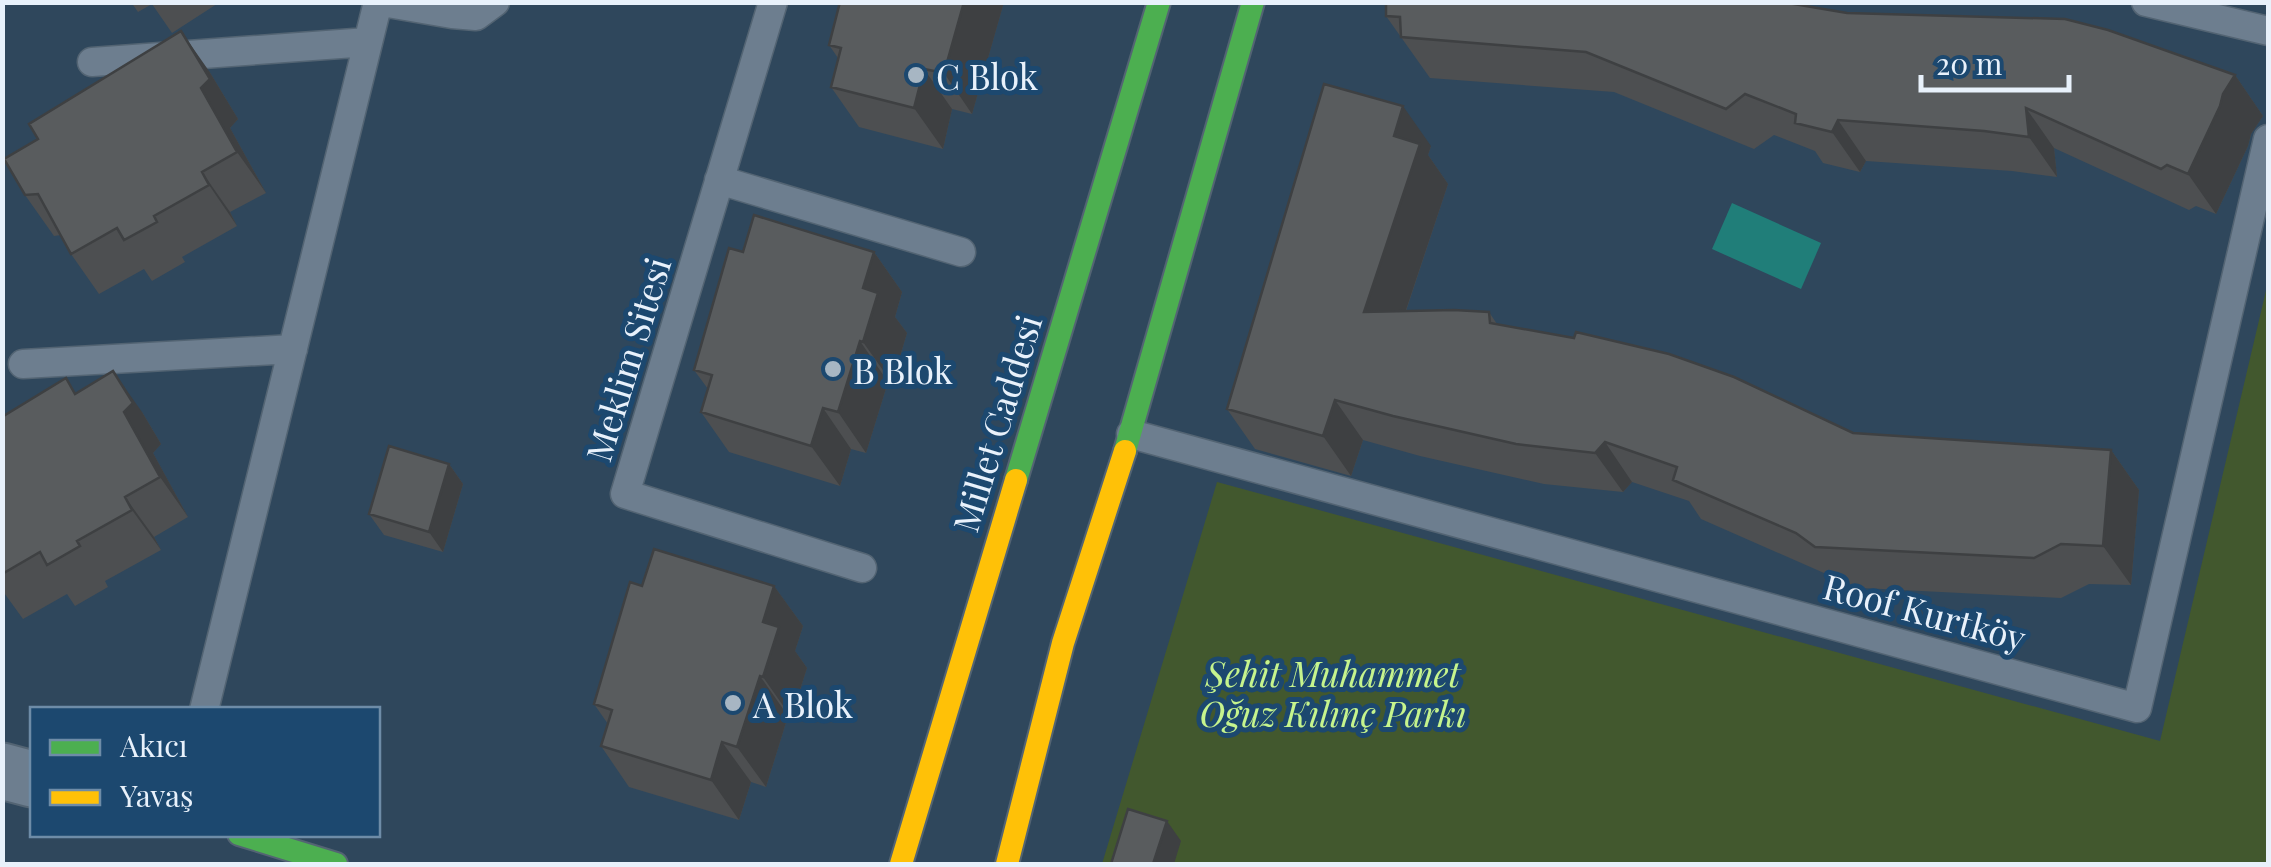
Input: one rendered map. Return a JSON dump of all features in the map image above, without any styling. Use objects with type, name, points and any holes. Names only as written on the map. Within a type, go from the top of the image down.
[{"type":"main road","name":"Millet Caddesi","points":[[901,864],[1159,2]]},
{"type":"main road","points":[[1007,864],[1063,643],[1131,434],[1252,2]]},
{"type":"main road","points":[[250,837],[336,864]]},
{"type":"street","points":[[2,771],[30,778]]},
{"type":"lane","points":[[205,707],[380,2],[476,16],[495,2]]},
{"type":"lane","name":"Meklim Sitesi","points":[[772,2],[625,494],[862,568]]},
{"type":"lane","points":[[2146,2],[2268,31]]},
{"type":"lane","points":[[92,62],[368,42]]},
{"type":"lane","name":"Roof Kurtköy","points":[[1131,434],[2137,708],[2268,139]]},
{"type":"lane","points":[[720,180],[960,252]]},
{"type":"lane","points":[[23,364],[293,349]]},
{"type":"green space","name":"Şehit Muhammet Oğuz Kılınç Parkı","points":[[2268,282],[2268,864],[1102,864],[1217,482],[2160,741]]},
{"type":"shaded area","points":[[1732,203],[1821,243],[1801,289],[1712,249]]},
{"type":"building","points":[[840,2],[964,2],[944,73],[924,69],[914,108],[831,87],[841,48],[829,45]]},
{"type":"building","points":[[1386,2],[1782,2],[1847,13],[2065,19],[2108,30],[2235,75],[2188,174],[2167,165],[2161,169],[2026,108],[2029,137],[1838,120],[1832,132],[1795,123],[1796,114],[1745,94],[1726,109],[1586,52],[1401,37],[1400,17],[1386,16]]},
{"type":"building","points":[[181,31],[210,79],[201,88],[237,152],[202,172],[209,185],[154,216],[157,222],[124,240],[117,228],[71,254],[38,194],[25,195],[4,159],[38,139],[29,124]]},
{"type":"building","points":[[1324,84],[1403,106],[1394,136],[1420,144],[1364,312],[1489,312],[1490,323],[1574,338],[1576,332],[1669,354],[1734,377],[1853,433],[2111,450],[2103,546],[2061,544],[2034,558],[1815,547],[1796,533],[1673,480],[1677,467],[1605,442],[1595,453],[1516,444],[1335,400],[1323,436],[1227,409]]},
{"type":"building","name":"B Blok","points":[[754,215],[874,252],[863,288],[878,293],[863,342],[860,341],[838,412],[823,408],[811,446],[701,412],[712,375],[694,370],[729,248],[743,252]]},
{"type":"building","points":[[113,371],[133,403],[124,412],[160,477],[125,497],[132,510],[77,541],[80,546],[47,565],[40,552],[2,574],[2,417],[66,378],[75,394]]},
{"type":"building","points":[[389,446],[449,464],[429,532],[369,514]]},
{"type":"building","name":"A Blok","points":[[654,549],[774,586],[763,622],[779,627],[763,677],[760,676],[737,747],[722,742],[711,780],[601,746],[612,710],[594,704],[630,582],[642,586]]},
{"type":"building","points":[[1128,809],[1167,821],[1153,864],[1111,864]]},
{"type":"traffic: fast","points":[[1016,480],[1159,2]]},
{"type":"traffic: fast","points":[[1125,451],[1253,2]]},
{"type":"traffic: fast","points":[[249,837],[336,864]]},
{"type":"traffic: slow","points":[[1007,864],[1063,643],[1125,451]]},
{"type":"traffic: slow","points":[[901,864],[1016,480]]},
{"type":"place","name":"C Blok","points":[[916,75]]},
{"type":"place","name":"B Blok","points":[[833,369]]},
{"type":"place","name":"A Blok","points":[[733,703]]}]
